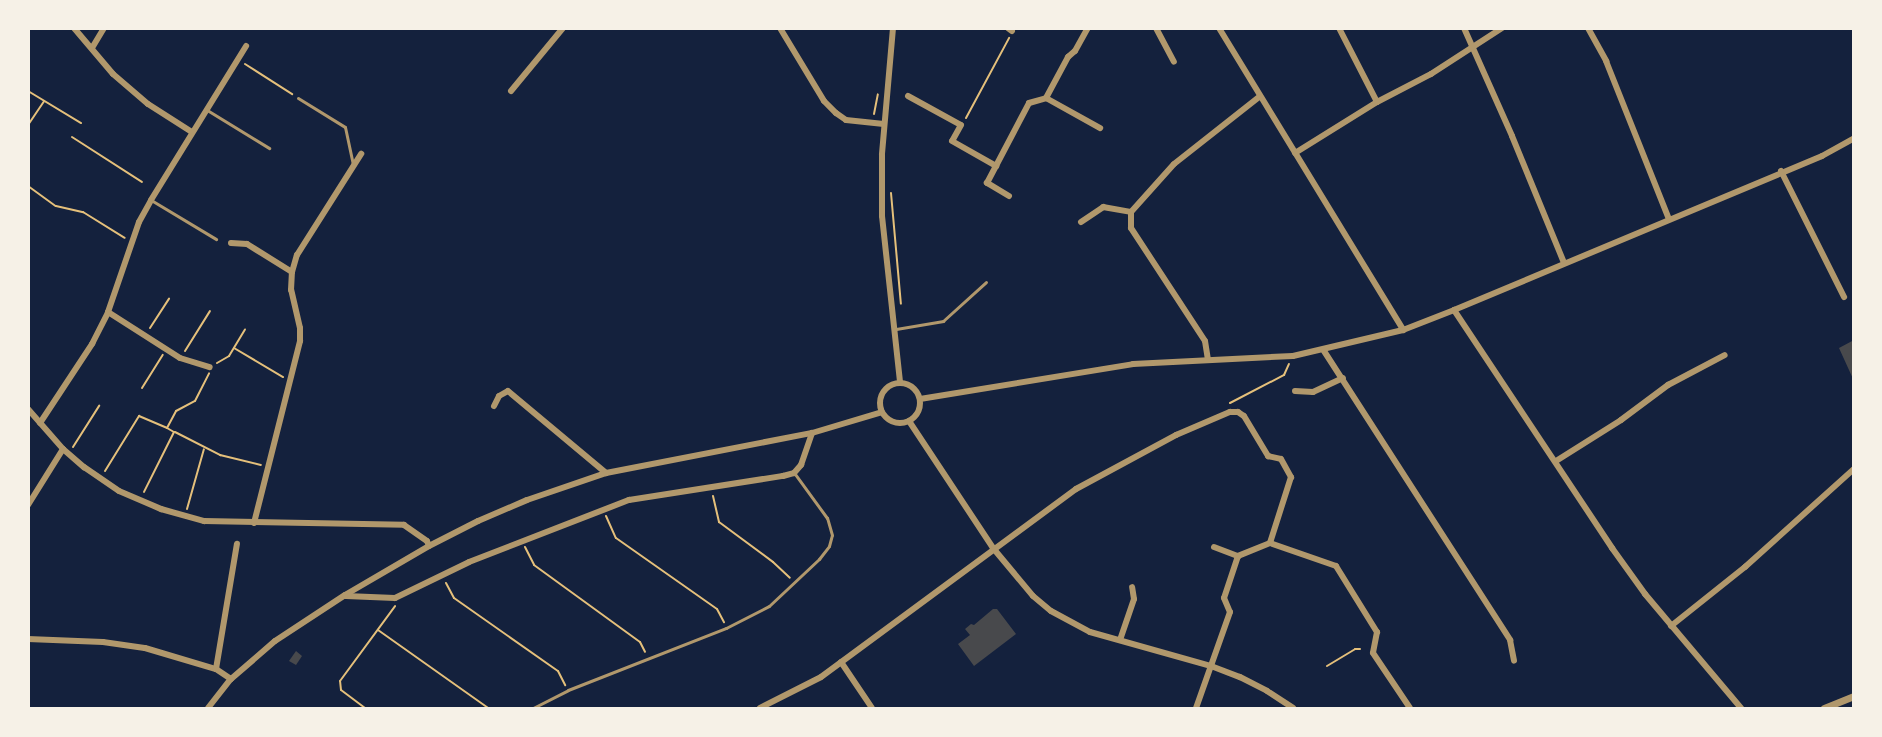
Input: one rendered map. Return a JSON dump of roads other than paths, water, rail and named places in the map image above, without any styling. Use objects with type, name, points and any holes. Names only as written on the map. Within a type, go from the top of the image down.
[{"type":"street","points":[[74,28],[113,74],[148,104],[192,132]]},
{"type":"street","points":[[92,48],[104,28]]},
{"type":"street","points":[[512,91],[562,28]]},
{"type":"street","points":[[780,28],[824,101],[836,113],[846,120],[884,124]]},
{"type":"street","points":[[893,28],[884,124],[882,216],[896,329],[900,383]]},
{"type":"street","points":[[1009,196],[987,183],[1029,103],[1046,98],[1068,57],[1075,51],[1088,28]]},
{"type":"street","points":[[1156,28],[1174,62]]},
{"type":"street","points":[[1219,28],[1403,330]]},
{"type":"street","points":[[1339,28],[1377,102]]},
{"type":"street","points":[[1464,28],[1564,263]]},
{"type":"street","points":[[1294,153],[1377,102],[1431,74],[1502,28]]},
{"type":"street","points":[[1588,28],[1606,61],[1669,219]]},
{"type":"street","points":[[40,423],[92,344],[108,312],[132,242],[151,200],[246,46]]},
{"type":"street","points":[[908,96],[961,125],[952,141],[996,166]]},
{"type":"street","points":[[1208,359],[1205,341],[1131,228],[1131,212],[1174,164],[1259,97]]},
{"type":"street","points":[[1046,98],[1100,128]]},
{"type":"street","points":[[920,399],[1133,364],[1293,356],[1324,351],[1403,330],[1781,171],[1822,156],[1854,138]]},
{"type":"street","points":[[254,523],[300,341],[300,328],[291,290],[292,272],[297,255],[361,154]]},
{"type":"street","points":[[1781,171],[1844,297]]},
{"type":"street","points":[[1080,222],[1103,207],[1131,212]]},
{"type":"street","points":[[231,243],[247,243],[292,272]]},
{"type":"street","points":[[1455,310],[1612,548],[1671,626],[1741,708]]},
{"type":"street","points":[[108,312],[180,358],[210,368]]},
{"type":"street","points":[[1324,351],[1510,640],[1514,661]]},
{"type":"street","points":[[1556,461],[1621,420],[1668,385],[1725,355]]},
{"type":"street","points":[[1295,391],[1313,392],[1343,378]]},
{"type":"street","points":[[900,383],[914,389],[920,399],[918,412],[909,422],[891,421],[882,412],[880,406],[883,393],[900,383]]},
{"type":"street","points":[[494,406],[499,396],[508,391],[606,473]]},
{"type":"street","points":[[28,409],[69,455],[100,478],[140,501],[204,521],[404,525],[427,541],[429,546]]},
{"type":"street","points":[[208,708],[231,679],[275,640],[429,546],[527,500],[606,473],[812,433],[882,412]]},
{"type":"street","points":[[759,708],[801,689],[841,662],[1076,489],[1151,447],[1230,412],[1238,412],[1244,416],[1268,456],[1281,459],[1291,477],[1270,543]]},
{"type":"street","points":[[909,422],[993,548],[1033,596],[1051,610],[1090,632],[1210,666],[1267,691],[1293,708]]},
{"type":"street","points":[[345,596],[395,598],[441,574],[522,540],[629,500],[794,473],[806,457],[812,433]]},
{"type":"street","points":[[28,506],[63,449]]},
{"type":"street","points":[[1671,626],[1745,567],[1854,468]]},
{"type":"street","points":[[1214,547],[1239,556],[1270,543],[1336,566],[1377,632],[1373,652],[1410,708]]},
{"type":"street","points":[[216,669],[237,544]]},
{"type":"street","points":[[1196,708],[1230,612],[1224,598],[1239,556]]},
{"type":"street","points":[[1120,640],[1134,599],[1132,587]]},
{"type":"street","points":[[28,639],[104,642],[145,648],[216,669],[231,679]]},
{"type":"street","points":[[841,662],[872,708]]},
{"type":"street","points":[[1824,708],[1840,705],[1854,696]]},
{"type":"lane","points":[[298,98],[345,127],[353,166]]},
{"type":"lane","points":[[206,109],[269,148]]},
{"type":"lane","points":[[151,200],[216,239]]},
{"type":"lane","points":[[896,329],[943,321],[986,282]]},
{"type":"lane","points":[[533,708],[568,690],[647,657],[726,628],[770,606],[829,546],[832,535],[827,518],[794,473]]}]
